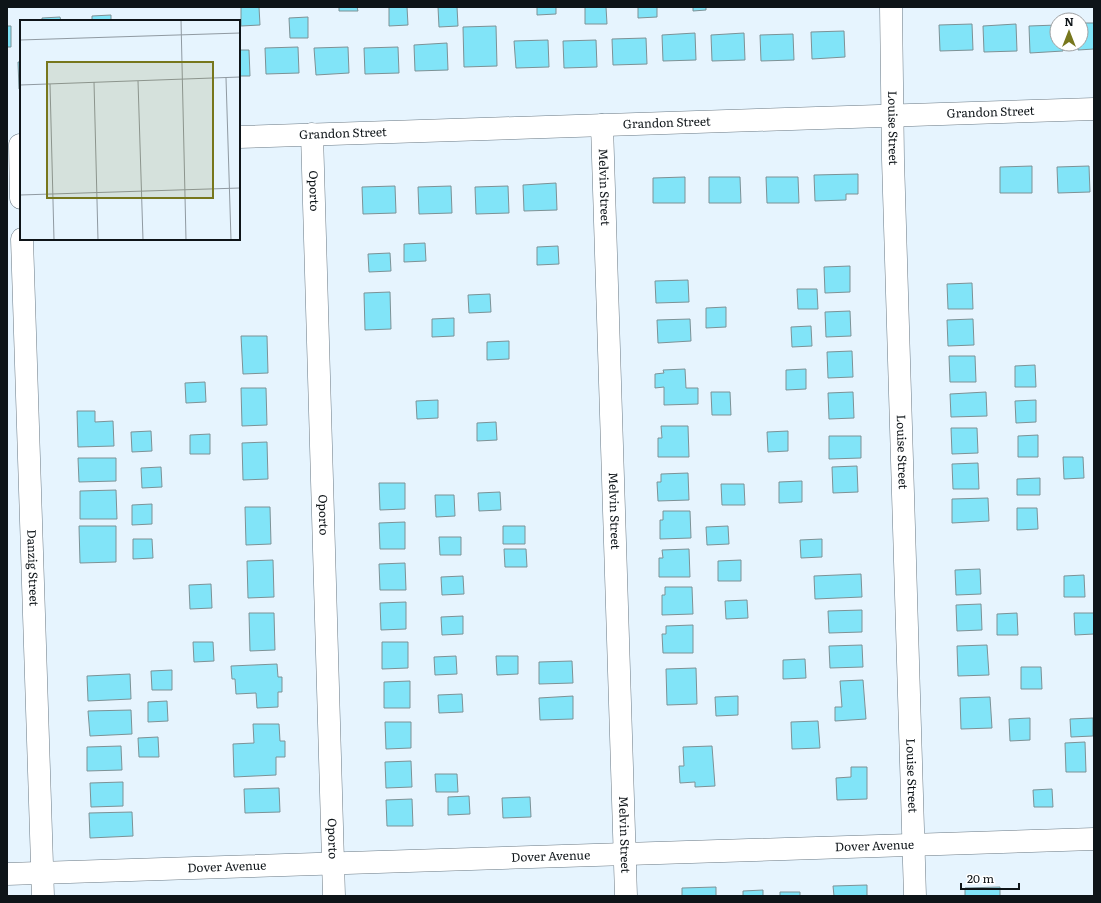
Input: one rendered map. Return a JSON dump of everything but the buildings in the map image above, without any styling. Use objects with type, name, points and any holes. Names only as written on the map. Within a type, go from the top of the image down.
[{"type":"street","name":"Louise Street","points":[[891,7],[915,896]]},
{"type":"street","name":"Grandon Street","points":[[240,137],[1094,109]]},
{"type":"street","name":"Melvin Street","points":[[602,125],[626,896]]},
{"type":"street","name":"Oporto","points":[[312,134],[334,896]]},
{"type":"street","points":[[16,145],[20,187]]},
{"type":"street","name":"Danzig Street","points":[[22,240],[43,896]]},
{"type":"street","name":"Dover Avenue","points":[[7,874],[1094,839]]}]
